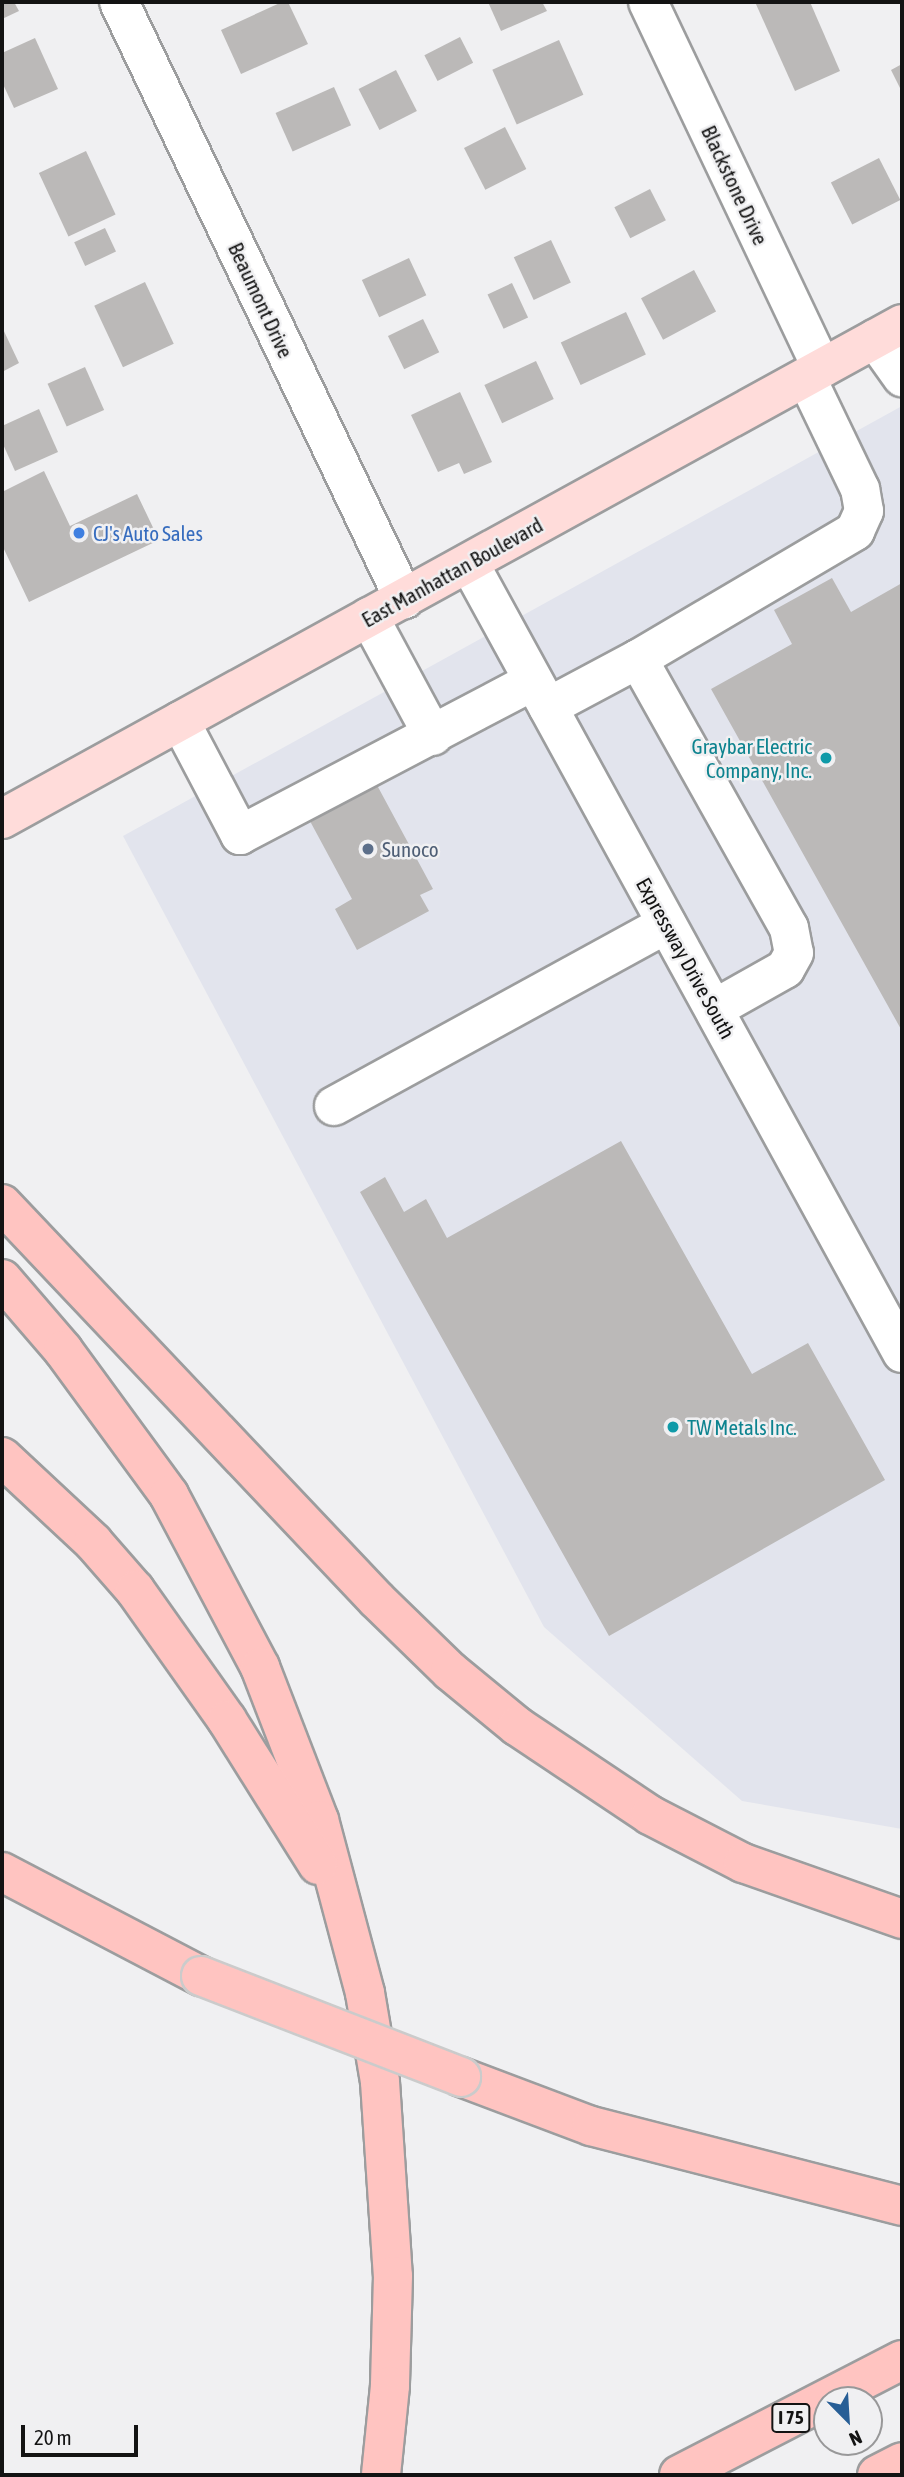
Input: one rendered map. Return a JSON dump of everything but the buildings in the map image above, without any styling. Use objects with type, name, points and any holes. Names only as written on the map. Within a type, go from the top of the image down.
[{"type":"highway","points":[[2,1204],[377,1600],[450,1671],[517,1726],[650,1815],[743,1863],[902,1919]]},
{"type":"highway","points":[[2,1279],[63,1350],[169,1495],[216,1578],[260,1667],[292,1748],[343,1905],[365,1993],[380,2082],[388,2178],[393,2276],[390,2386],[381,2475]]},
{"type":"highway","points":[[2,1457],[93,1542],[135,1590],[227,1720],[343,1905]]},
{"type":"highway","points":[[2,1872],[201,1976],[591,2126],[902,2206]]},
{"type":"highway","name":"I 75","points":[[679,2475],[902,2360]]},
{"type":"highway","points":[[877,2475],[902,2462]]},
{"type":"main road","name":"East Manhattan Boulevard","points":[[2,819],[889,332]]},
{"type":"street","name":"Beaumont Drive","points":[[119,2],[404,599]]},
{"type":"street","name":"Blackstone Drive","points":[[180,721],[240,835],[433,736],[638,659],[855,531],[864,511],[860,489],[814,372],[648,2]]},
{"type":"street","points":[[889,332],[902,377]]},
{"type":"street","name":"Expressway Drive South","points":[[468,563],[902,1353]]},
{"type":"street","points":[[369,617],[433,736]]},
{"type":"street","points":[[638,659],[789,928],[794,953],[785,969],[714,1009]]},
{"type":"street","points":[[334,1106],[667,924]]},
{"type":"shaded area","points":[[902,406],[902,1829],[742,1801],[544,1627],[123,836]]},
{"type":"place","name":"CJ's Auto Sales","points":[[79,533]]},
{"type":"place","name":"Graybar Electric Company, Inc.","points":[[826,758]]},
{"type":"place","name":"Sunoco","points":[[368,849]]},
{"type":"place","name":"TW Metals Inc.","points":[[673,1427]]}]
